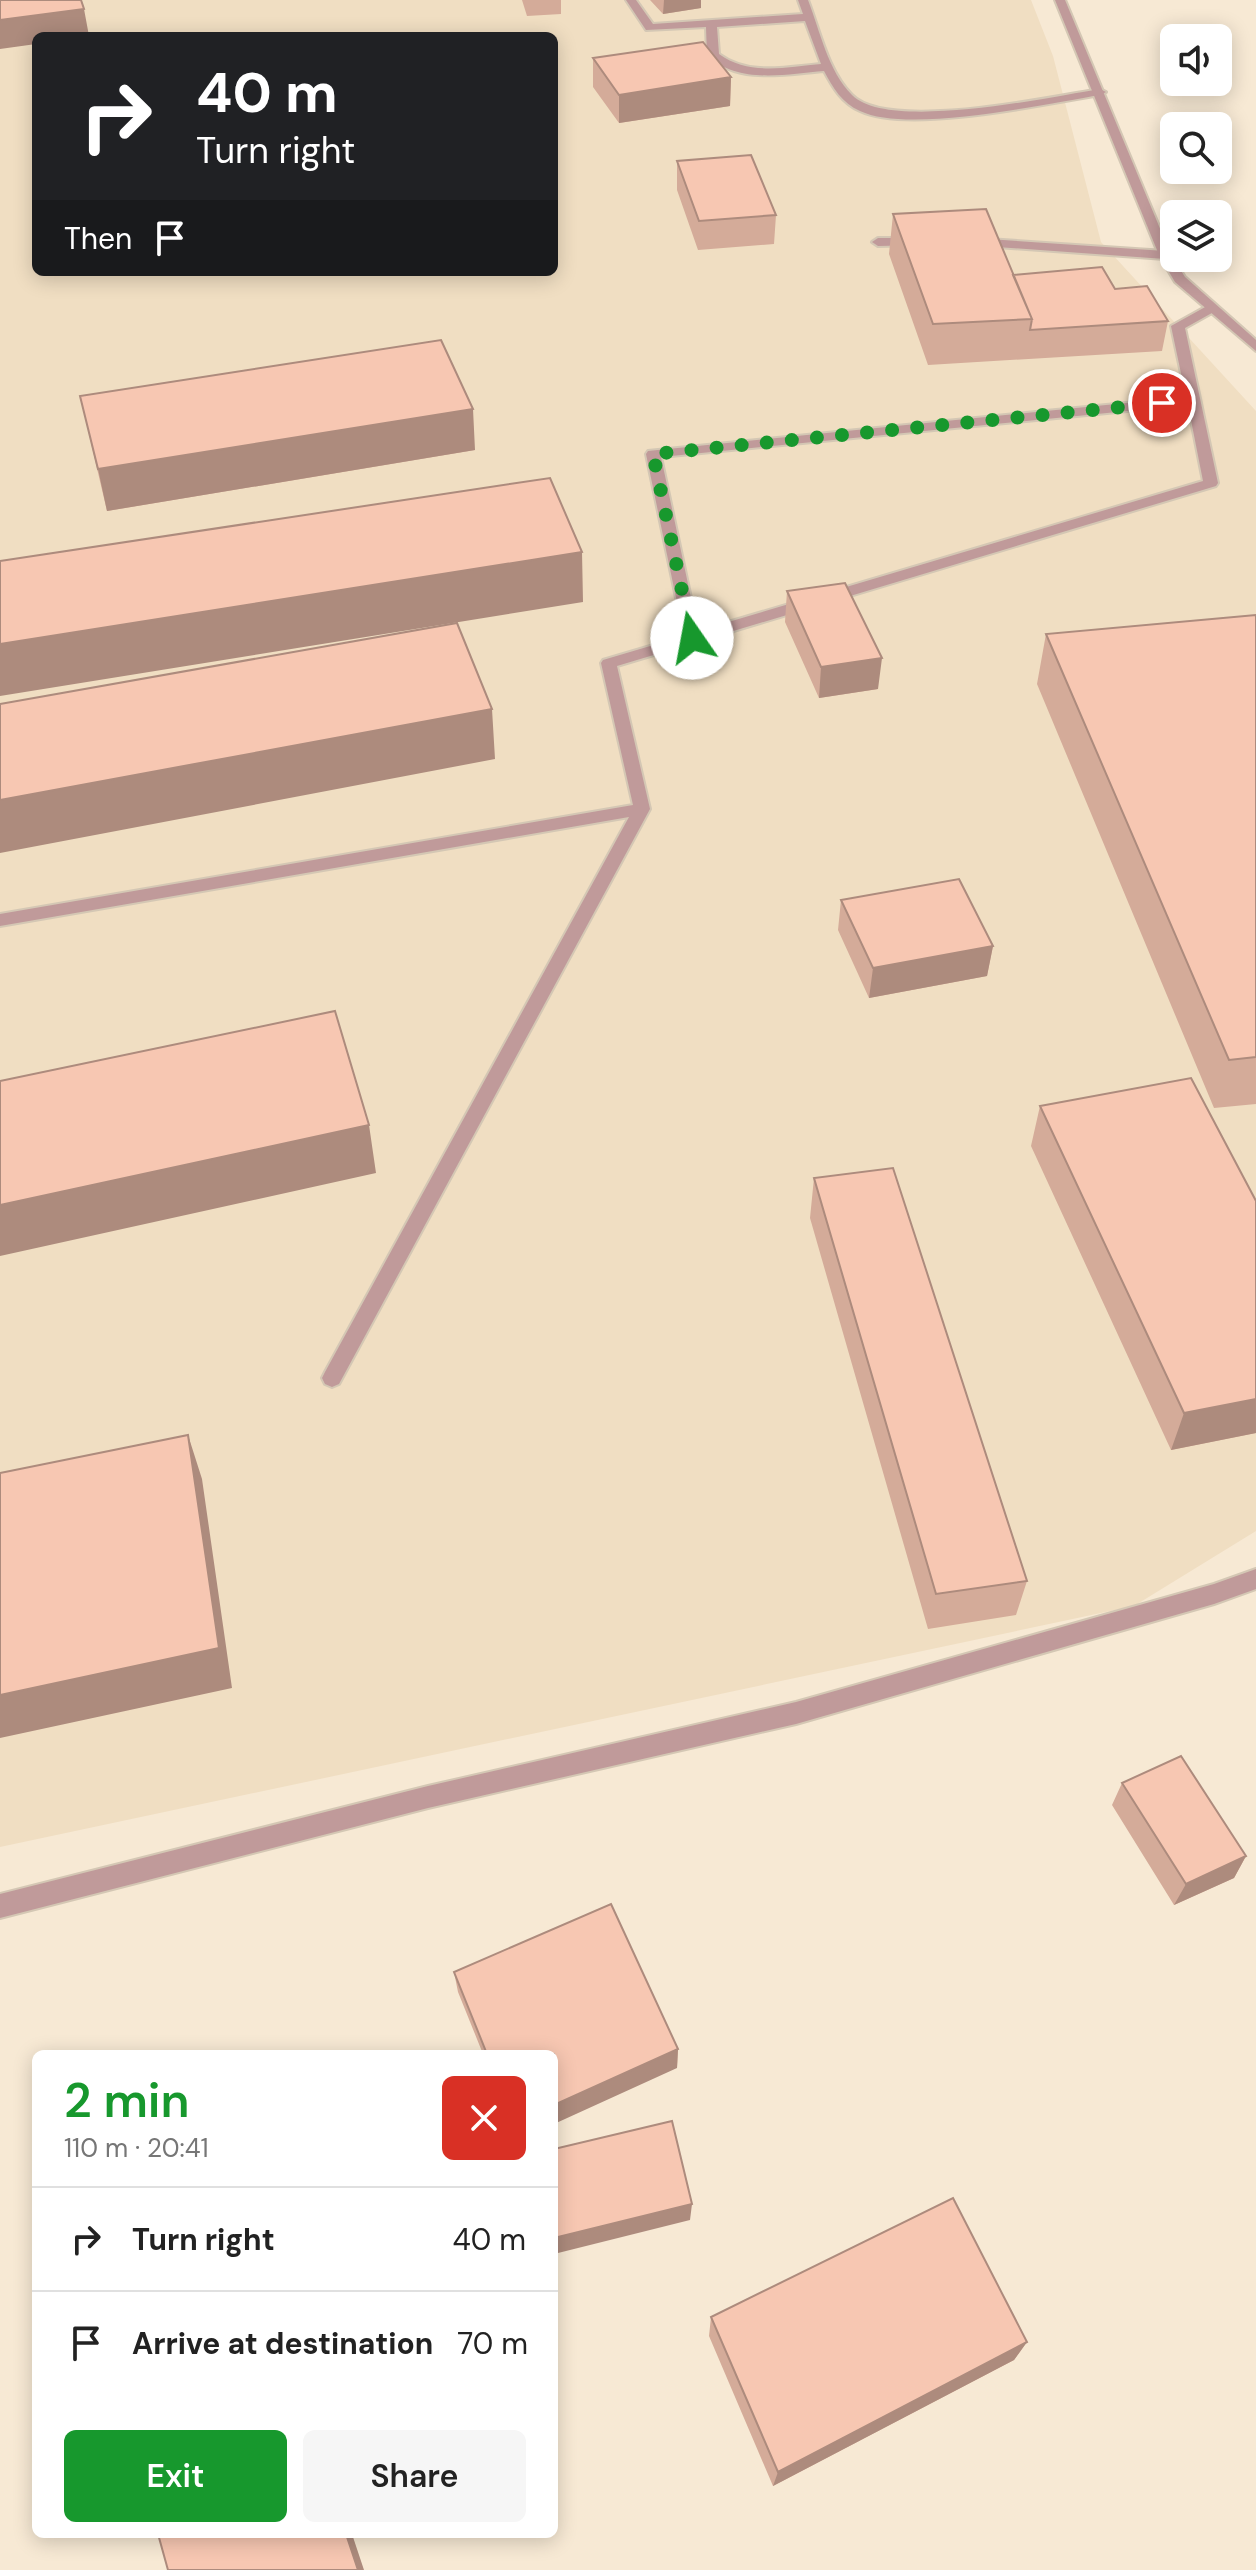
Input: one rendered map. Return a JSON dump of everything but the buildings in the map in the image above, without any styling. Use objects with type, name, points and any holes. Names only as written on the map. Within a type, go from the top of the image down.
[{"type":"street","points":[[631,0],[650,28],[809,17]]},
{"type":"street","points":[[803,0],[826,67],[850,102],[870,113],[914,118],[1100,92]]},
{"type":"street","points":[[1060,0],[1160,242]]},
{"type":"street","points":[[711,24],[713,55],[723,64],[758,71],[826,67]]},
{"type":"street","points":[[878,242],[938,242]]},
{"type":"street","points":[[953,242],[1160,255]]},
{"type":"street","points":[[1176,272],[1256,347]]},
{"type":"street","points":[[332,1378],[642,809],[609,663],[1211,483],[1178,326],[1212,309]]},
{"type":"street","points":[[692,638],[653,454],[1193,400]]},
{"type":"street","points":[[0,920],[642,809]]},
{"type":"street","points":[[0,1906],[428,1797],[796,1713],[1214,1594],[1256,1579]]},
{"type":"shaded area","points":[[0,0],[1031,0],[1053,56],[1101,242],[1256,411],[1256,1531],[1134,1606],[0,1847]]},
{"type":"route","points":[[692,638],[653,454],[1162,403]]}]
